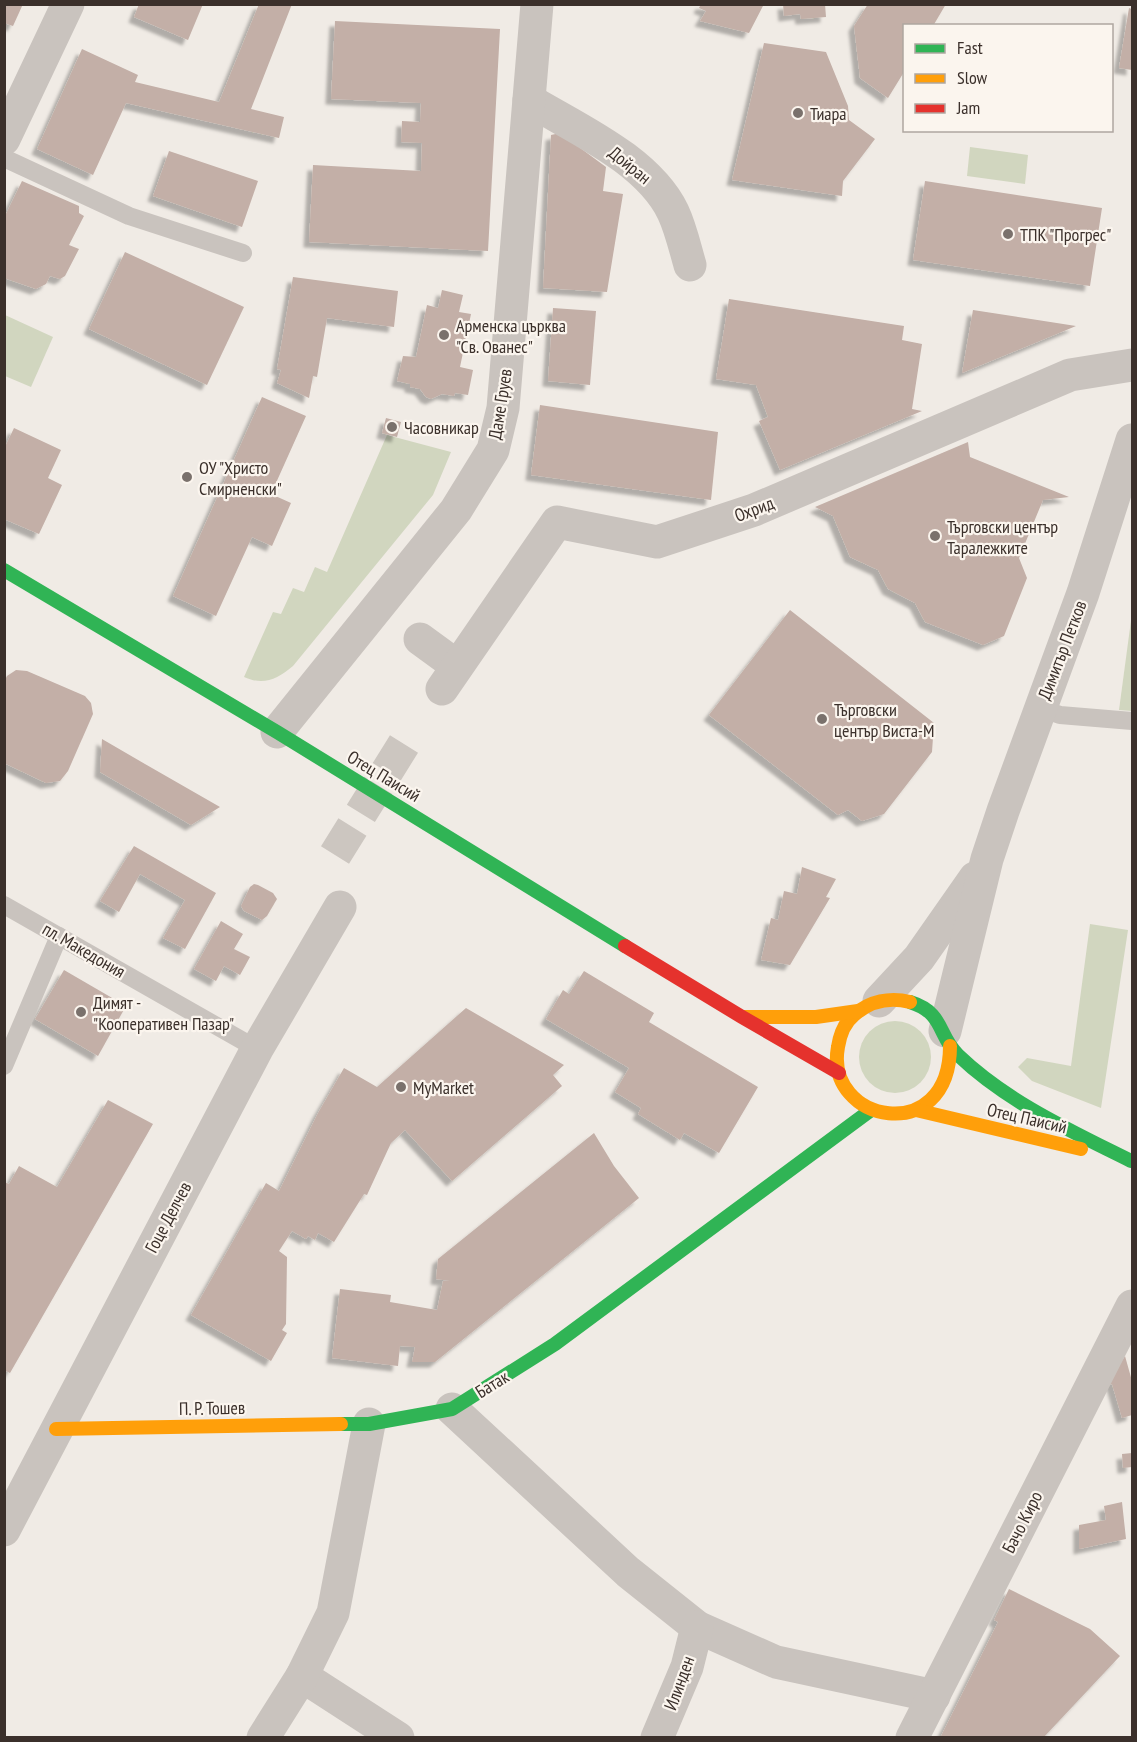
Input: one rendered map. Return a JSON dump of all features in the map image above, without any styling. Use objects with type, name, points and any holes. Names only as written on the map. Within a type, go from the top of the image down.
[{"type":"street","points":[[4,139],[68,4]]},
{"type":"street","name":"Даме Груев","points":[[277,732],[456,510],[493,450],[503,408],[537,4]]},
{"type":"street","name":"Дойран","points":[[530,100],[621,155],[655,185],[673,212],[690,265]]},
{"type":"street","name":"Охрид","points":[[377,607],[416,636],[450,678],[557,522],[657,542],[754,510],[1070,375],[1132,365]]},
{"type":"street","name":"Димитър Петков","points":[[948,1038],[987,859],[1083,593],[1132,440]]},
{"type":"street","name":"Отец Паисий","points":[[4,570],[277,732],[742,1017],[839,1073]]},
{"type":"street","name":"Димитър Петков","points":[[868,1006],[919,958],[987,859]]},
{"type":"street","name":"Гоце Делчев","points":[[4,1530],[257,1049],[340,907]]},
{"type":"street","name":"Отец Паисий","points":[[742,1017],[789,1018],[843,1014],[868,1006],[905,1000],[917,1004],[933,1015],[948,1038],[997,1087],[1047,1119],[1132,1161]]},
{"type":"street","name":"Отец Паисий","points":[[868,1006],[850,1019],[839,1039],[836,1062],[846,1088],[856,1101],[870,1110],[886,1114],[901,1114],[916,1110],[1132,1161]]},
{"type":"street","points":[[916,1110],[930,1102],[940,1090],[949,1069],[948,1038]]},
{"type":"street","name":"Батак","points":[[369,1424],[452,1409],[555,1344],[870,1110]]},
{"type":"street","name":"Бачо Киро","points":[[912,1737],[1132,1306]]},
{"type":"street","points":[[452,1409],[628,1572],[697,1627],[776,1662],[934,1696]]},
{"type":"street","points":[[263,1737],[302,1676],[333,1613],[369,1424]]},
{"type":"street","name":"П. Р. Тошев","points":[[56,1429],[369,1424]]},
{"type":"street","name":"Илинден","points":[[657,1737],[687,1667],[697,1627]]},
{"type":"street","points":[[302,1676],[398,1737]]},
{"type":"lane","points":[[4,158],[129,216],[243,253]]},
{"type":"lane","points":[[1040,708],[1060,715],[1132,721]]},
{"type":"lane","name":"пл. Македония","points":[[4,905],[257,1049]]},
{"type":"lane","points":[[4,1066],[59,936]]},
{"type":"green space","points":[[970,147],[1028,155],[1025,184],[967,176]]},
{"type":"green space","points":[[5,315],[53,337],[31,387],[5,376]]},
{"type":"green space","points":[[387,435],[451,452],[433,495],[293,666],[270,680],[258,681],[244,677],[273,612],[281,614],[293,588],[304,592],[315,567],[327,572]]},
{"type":"green space","points":[[1132,613],[1132,711],[1119,710]]},
{"type":"green space","points":[[1090,924],[1128,930],[1101,1108],[1032,1081],[1018,1067],[1027,1058],[1071,1066]]},
{"type":"green space","points":[[902,1021],[921,1031],[929,1043],[931,1057],[929,1071],[921,1083],[909,1091],[888,1093],[869,1083],[861,1071],[859,1050],[869,1031],[881,1023]]},
{"type":"building","points":[[4,4],[23,4],[13,26],[4,23]]},
{"type":"building","points":[[139,4],[203,4],[188,40],[134,17]]},
{"type":"building","points":[[259,4],[292,4],[251,109],[284,117],[279,138],[126,103],[93,175],[37,149],[82,49],[138,75],[135,82],[219,102]]},
{"type":"building","points":[[701,4],[764,4],[749,33],[700,21],[706,11],[699,8]]},
{"type":"building","points":[[783,4],[825,4],[826,17],[801,19],[800,14],[784,16]]},
{"type":"building","points":[[868,4],[946,4],[934,24],[903,24],[903,74],[888,98],[860,78],[854,26]]},
{"type":"building","points":[[1129,8],[1132,9],[1132,70],[1119,68]]},
{"type":"building","points":[[335,21],[500,29],[488,251],[309,242],[313,165],[421,171],[422,143],[401,142],[402,121],[420,122],[421,103],[331,99]]},
{"type":"building","name":"Тиара","points":[[764,43],[826,52],[848,106],[849,120],[875,139],[843,181],[842,196],[732,180]]},
{"type":"building","points":[[560,133],[606,167],[603,191],[623,194],[607,292],[543,288],[551,135]]},
{"type":"building","points":[[169,151],[258,181],[242,227],[153,196]]},
{"type":"building","points":[[22,181],[79,206],[79,213],[84,216],[69,245],[79,249],[65,276],[60,279],[50,276],[46,284],[36,289],[4,278],[4,218]]},
{"type":"building","name":"ТПК \"Прогрес\"","points":[[925,181],[1102,208],[1090,286],[913,260]]},
{"type":"building","points":[[125,252],[244,307],[207,385],[89,329]]},
{"type":"building","points":[[293,277],[398,291],[394,327],[327,318],[317,377],[313,376],[309,398],[277,383],[281,370],[277,369]]},
{"type":"building","name":"Арменска църква \"Св. Ованес\"","points":[[442,290],[463,295],[459,312],[471,314],[460,367],[473,370],[468,395],[442,394],[431,399],[426,397],[420,389],[397,381],[403,356],[416,357],[427,305],[438,308]]},
{"type":"building","points":[[729,299],[904,326],[902,340],[922,344],[912,409],[922,411],[780,470],[759,421],[768,417],[756,385],[716,379]]},
{"type":"building","points":[[553,308],[596,311],[590,385],[548,381]]},
{"type":"building","points":[[973,310],[1076,326],[962,373]]},
{"type":"building","points":[[262,397],[306,416],[271,494],[291,503],[272,546],[252,537],[216,616],[173,596]]},
{"type":"building","points":[[540,405],[718,432],[711,500],[531,475]]},
{"type":"building","name":"Часовникар","points":[[386,418],[401,422],[397,437],[382,433]]},
{"type":"building","points":[[14,428],[61,450],[48,478],[62,485],[39,534],[4,519],[4,449]]},
{"type":"building","name":"Търговски център Таралежките","points":[[968,442],[970,457],[1069,497],[1043,500],[1019,558],[1027,578],[1004,636],[983,645],[925,622],[915,603],[888,589],[878,570],[850,557],[833,516],[815,507]]},
{"type":"building","name":"Търговски център Виста-М","points":[[790,610],[934,723],[932,752],[884,814],[862,821],[848,810],[838,815],[709,715]]},
{"type":"building","points":[[16,670],[27,671],[85,696],[91,703],[93,714],[68,771],[60,781],[46,783],[4,763],[4,682],[7,676]]},
{"type":"building","points":[[102,739],[220,807],[191,825],[100,772]]},
{"type":"building","points":[[134,846],[216,893],[185,949],[163,938],[185,900],[140,874],[119,912],[100,901]]},
{"type":"building","points":[[802,867],[836,879],[826,897],[830,898],[790,965],[761,960],[771,918],[778,920],[784,891],[797,894]]},
{"type":"building","points":[[254,884],[273,893],[277,899],[262,920],[244,911],[241,906],[250,887]]},
{"type":"building","points":[[221,921],[243,934],[234,949],[250,957],[240,975],[224,966],[216,981],[194,969]]},
{"type":"building","name":"Димят - \"Кооперативен Пазар\"","points":[[64,970],[126,1006],[98,1056],[35,1019]]},
{"type":"building","points":[[584,971],[654,1013],[649,1022],[758,1087],[719,1153],[684,1133],[680,1140],[638,1114],[641,1108],[615,1092],[629,1068],[546,1019],[563,990],[569,994]]},
{"type":"building","points":[[466,1008],[564,1065],[553,1075],[562,1086],[452,1181],[405,1130],[391,1143],[367,1195],[364,1194],[334,1242],[318,1233],[315,1240],[308,1236],[306,1239],[292,1231],[279,1251],[287,1257],[286,1324],[282,1330],[287,1333],[271,1361],[191,1315],[266,1183],[279,1191],[318,1113],[344,1068],[377,1087]]},
{"type":"building","points":[[108,1100],[153,1124],[10,1373],[4,1370],[4,1182],[9,1184],[19,1166],[57,1187]]},
{"type":"building","points":[[594,1133],[614,1166],[639,1198],[435,1362],[412,1362],[415,1347],[400,1346],[398,1366],[332,1358],[340,1289],[391,1295],[390,1302],[437,1310],[443,1281],[450,1281],[436,1279],[438,1259]]},
{"type":"building","points":[[1125,1356],[1132,1381],[1132,1415],[1122,1418],[1112,1384],[1105,1386]]},
{"type":"building","points":[[1132,1453],[1132,1467],[1123,1468],[1122,1454]]},
{"type":"building","points":[[1122,1502],[1126,1539],[1079,1549],[1079,1525],[1106,1520],[1104,1506]]},
{"type":"building","points":[[1009,1589],[1090,1629],[1120,1656],[1043,1738],[940,1738],[998,1622],[994,1620]]},
{"type":"tunnel","points":[[335,855],[404,744]]},
{"type":"traffic: fast","points":[[4,570],[277,732],[625,946]]},
{"type":"traffic: fast","points":[[910,1002],[929,1012],[958,1055],[997,1087],[1040,1114],[1131,1161]]},
{"type":"traffic: fast","points":[[341,1424],[369,1424],[452,1409],[555,1344],[871,1110]]},
{"type":"traffic: slow","points":[[910,1002],[888,1000],[873,1003],[860,1010],[845,1025],[838,1047],[839,1073],[850,1093],[867,1107],[889,1113],[911,1111],[931,1100],[945,1078],[950,1046]]},
{"type":"traffic: slow","points":[[744,1017],[816,1017],[858,1011]]},
{"type":"traffic: slow","points":[[916,1110],[1081,1149]]},
{"type":"traffic: slow","points":[[56,1429],[341,1424]]},
{"type":"traffic: jam","points":[[625,946],[839,1073]]},
{"type":"place","name":"Тиара","points":[[798,113]]},
{"type":"place","name":"ТПК \"Прогрес\"","points":[[1008,234]]},
{"type":"place","name":"Арменска църква \"Св. Ованес\"","points":[[444,335]]},
{"type":"place","name":"Часовникар","points":[[392,427]]},
{"type":"place","name":"ОУ \"Христо Смирненски\"","points":[[187,477]]},
{"type":"place","name":"Търговски център Таралежките","points":[[935,536]]},
{"type":"place","name":"Търговски център Виста-М","points":[[822,719]]},
{"type":"place","name":"Димят - \"Кооперативен Пазар\"","points":[[81,1012]]},
{"type":"place","name":"MyMarket","points":[[401,1087]]}]
